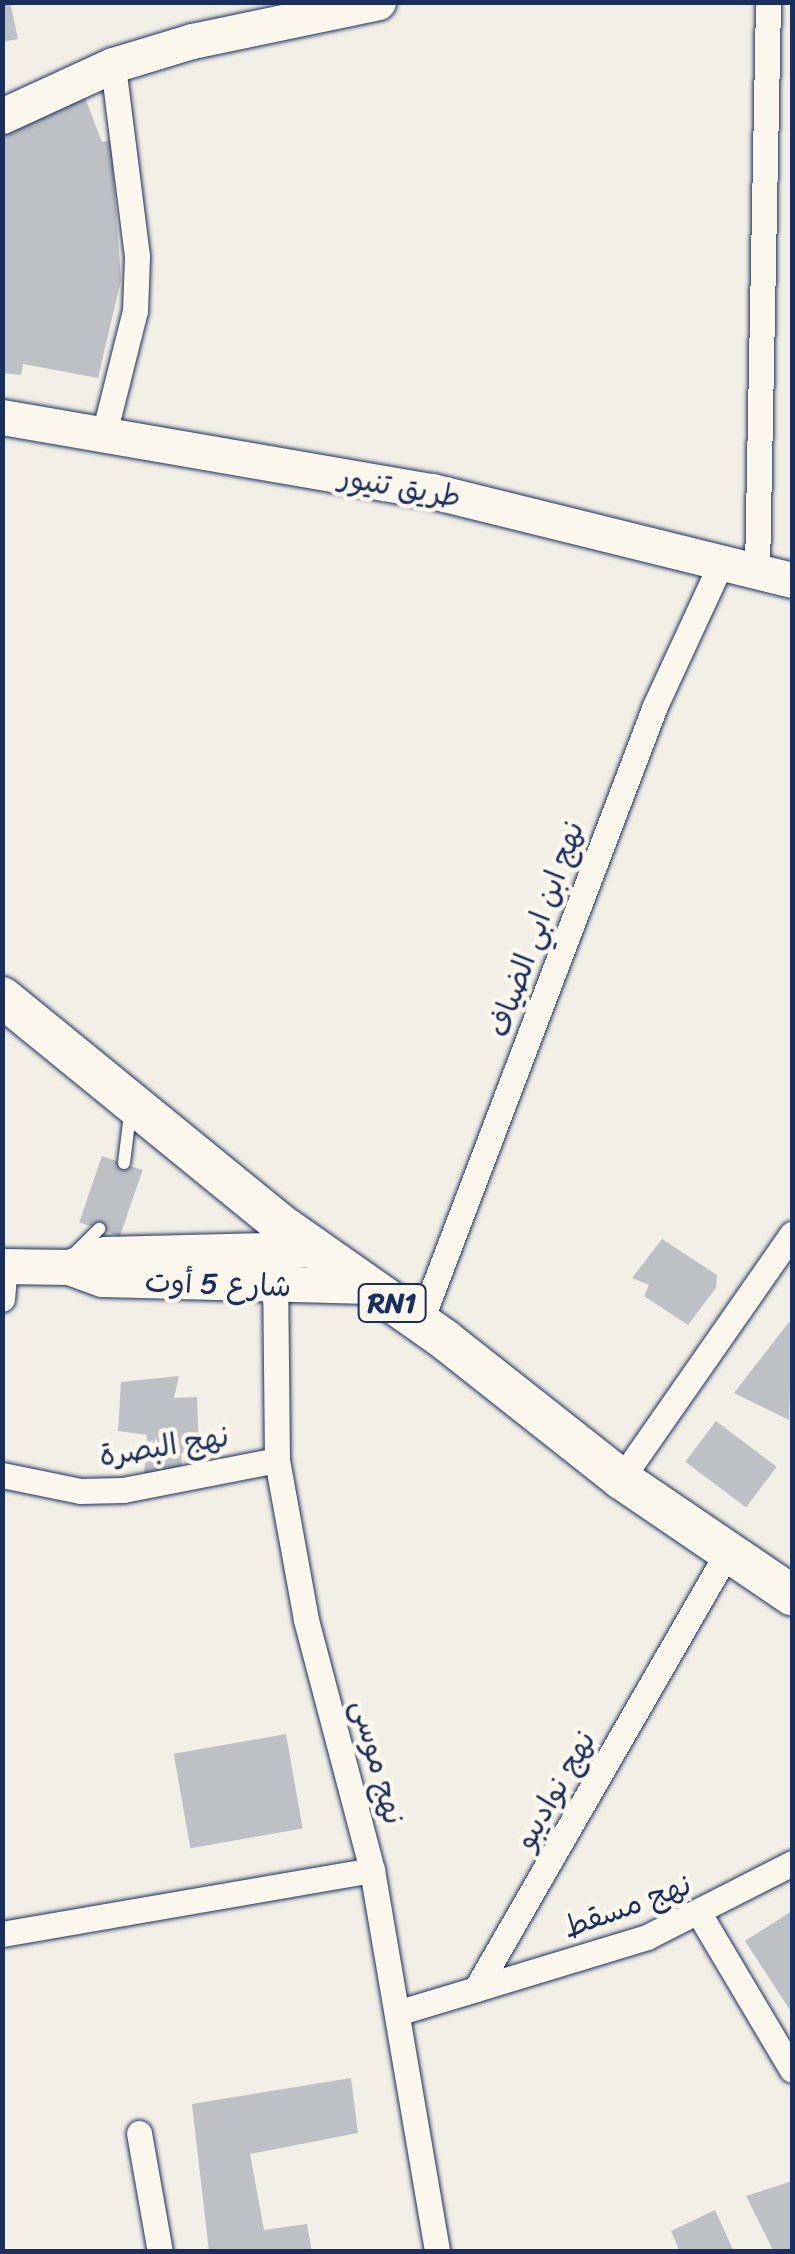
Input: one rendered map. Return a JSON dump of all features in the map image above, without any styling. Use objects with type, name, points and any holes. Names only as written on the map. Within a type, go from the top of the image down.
[{"type":"main road","points":[[2,116],[112,65],[287,10],[378,2]]},
{"type":"main road","name":"طريق تنيور","points":[[2,417],[432,491],[792,580]]},
{"type":"main road","name":"RN1","points":[[2,997],[129,1101],[276,1254],[317,1249],[621,1478],[792,1594]]},
{"type":"main road","name":"شارع 5 أوت","points":[[3,1277],[64,1267],[102,1279],[276,1254],[370,1286]]},
{"type":"street","points":[[757,570],[768,2]]},
{"type":"street","points":[[104,434],[131,329],[137,256],[112,65]]},
{"type":"street","name":"نهج ابن ابي الضياف","points":[[420,1323],[655,706],[722,561]]},
{"type":"street","points":[[621,1478],[792,1234]]},
{"type":"street","name":"نهج موسى","points":[[276,1254],[277,1460],[306,1620],[372,1870],[400,2012],[437,2252]]},
{"type":"street","name":"نهج البصرة","points":[[2,1475],[80,1490],[123,1490],[277,1460]]},
{"type":"street","name":"نهج نواديبو","points":[[476,1989],[727,1553]]},
{"type":"street","name":"نهج مسقط","points":[[476,1989],[648,1937],[700,1914],[792,1863]]},
{"type":"street","points":[[2,1934],[372,1870]]},
{"type":"street","points":[[700,1914],[792,2070]]},
{"type":"street","points":[[400,2012],[476,1989]]},
{"type":"street","points":[[139,2133],[160,2252]]},
{"type":"lane","points":[[124,1163],[129,1101]]},
{"type":"lane","points":[[64,1267],[98,1229]]},
{"type":"building","points":[[2,2],[10,2],[18,39],[2,42]]},
{"type":"building","points":[[84,95],[102,142],[111,140],[121,280],[98,378],[23,364],[21,375],[2,373],[2,134]]},
{"type":"building","points":[[102,1156],[143,1170],[120,1236],[79,1222]]},
{"type":"building","points":[[662,1239],[717,1275],[716,1288],[688,1325],[644,1296],[649,1285],[632,1278]]},
{"type":"building","points":[[789,1322],[792,1324],[789,1420],[734,1393]]},
{"type":"building","points":[[179,1376],[174,1398],[197,1397],[199,1454],[181,1453],[182,1466],[144,1476],[147,1435],[118,1431],[121,1382]]},
{"type":"building","points":[[716,1421],[777,1467],[746,1507],[685,1462]]},
{"type":"building","points":[[286,1734],[303,1829],[190,1848],[174,1754]]},
{"type":"building","points":[[792,1911],[792,2009],[790,2010],[745,1941]]},
{"type":"building","points":[[351,2078],[358,2133],[250,2154],[264,2230],[307,2224],[312,2252],[209,2252],[192,2104]]},
{"type":"building","points":[[792,2181],[792,2252],[774,2252],[746,2196]]},
{"type":"building","points":[[715,2210],[734,2252],[680,2252],[671,2231]]}]
